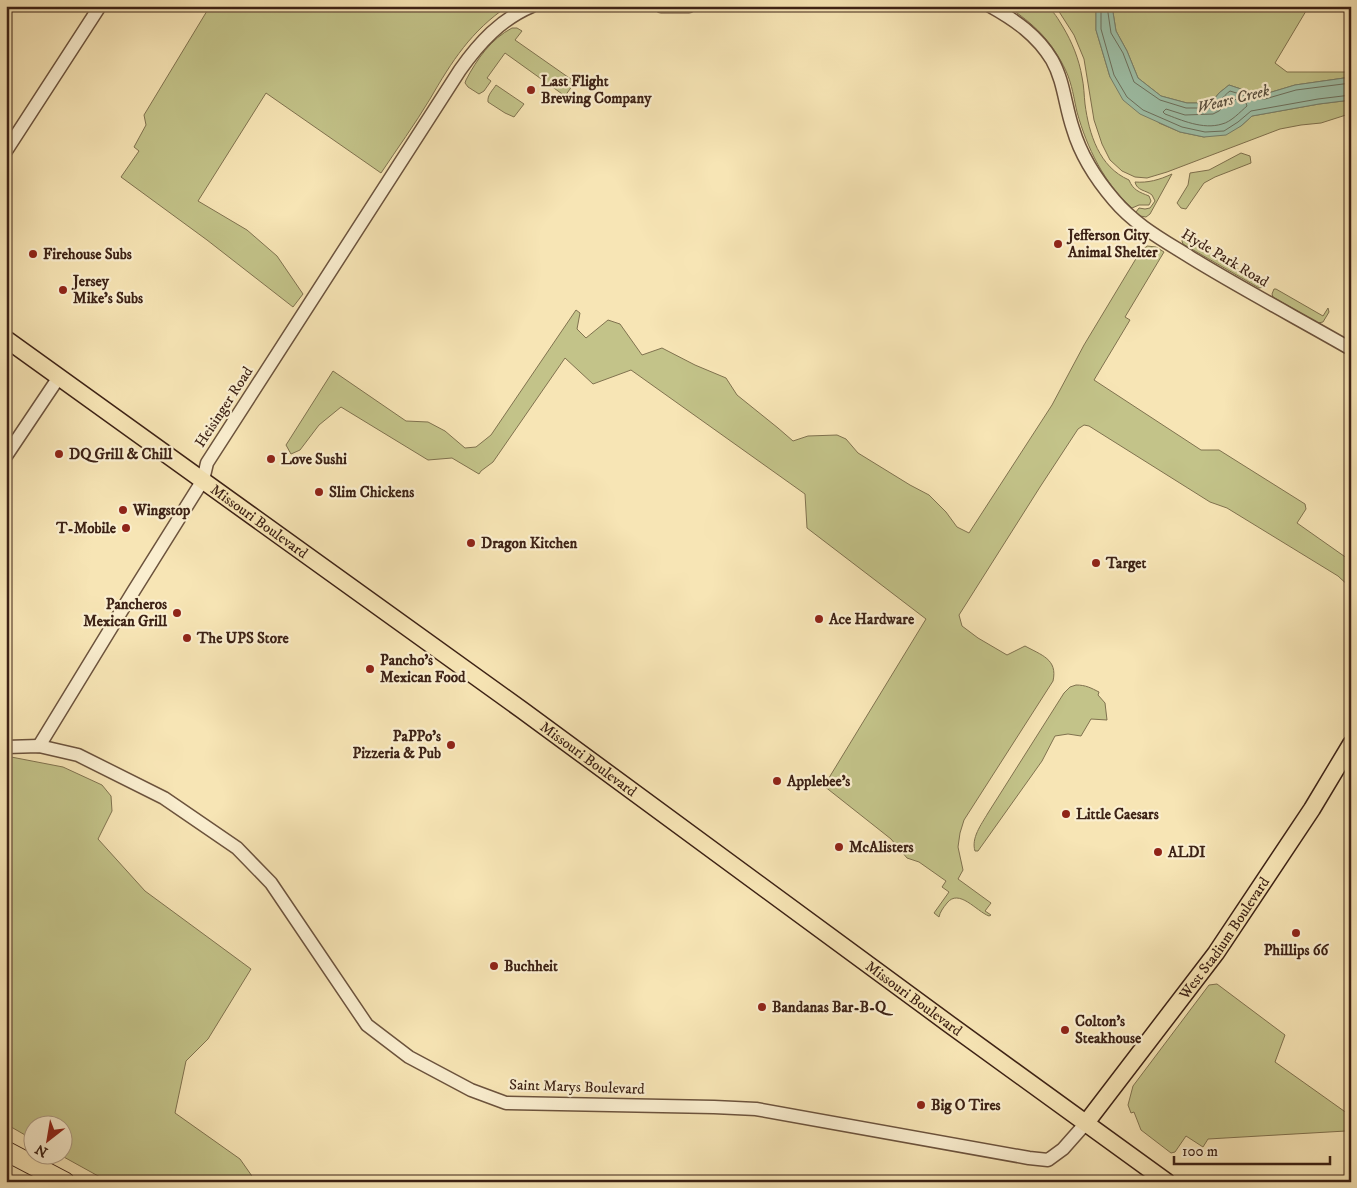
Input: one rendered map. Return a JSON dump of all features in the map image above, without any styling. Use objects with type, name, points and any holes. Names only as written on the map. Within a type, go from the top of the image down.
[{"type":"highway","points":[[6,1151],[65,1182]]},
{"type":"main road","name":"Missouri Boulevard","points":[[6,339],[596,764],[1167,1182]]},
{"type":"main road","name":"West Stadium Boulevard","points":[[1086,1123],[1216,953],[1307,816],[1351,744]]},
{"type":"street","points":[[6,151],[100,6]]},
{"type":"street","name":"Heisinger Road","points":[[39,746],[203,480],[207,463],[447,91],[474,51],[491,33],[516,14],[532,6]]},
{"type":"street","points":[[661,6],[688,6]]},
{"type":"street","name":"Hyde Park Road","points":[[990,6],[1028,30],[1052,60],[1060,77],[1073,129],[1084,157],[1101,184],[1130,216],[1143,228],[1209,268],[1351,349]]},
{"type":"street","points":[[6,456],[59,377]]},
{"type":"street","name":"Saint Marys Boulevard","points":[[6,746],[39,746],[78,755],[164,798],[238,848],[270,883],[367,1024],[409,1057],[471,1090],[489,1097],[506,1102],[756,1109],[1048,1160],[1064,1149],[1086,1123]]},
{"type":"green space","points":[[210,6],[508,6],[483,26],[463,48],[381,173],[266,93],[198,201],[247,230],[277,256],[303,294],[293,307],[207,240],[121,177],[139,151],[134,147],[146,125],[144,115]]},
{"type":"green space","points":[[1007,6],[1046,6],[1056,15],[1077,57],[1083,80],[1089,127],[1097,148],[1110,167],[1129,180],[1137,190],[1149,196],[1151,201],[1149,205],[1139,205],[1132,208],[1113,188],[1091,152],[1077,112],[1070,81],[1061,60],[1041,34]]},
{"type":"green space","points":[[1054,6],[1096,6],[1096,30],[1110,77],[1159,123],[1180,132],[1204,137],[1241,126],[1252,116],[1351,100],[1351,115],[1321,123],[1280,129],[1167,172],[1147,178],[1135,177],[1122,171],[1110,160],[1102,144],[1094,120],[1084,59],[1074,35]]},
{"type":"green space","points":[[1112,6],[1309,6],[1275,63],[1287,72],[1351,72],[1351,78],[1295,85],[1265,94],[1229,85],[1211,103],[1187,103],[1161,96],[1138,78],[1116,31]]},
{"type":"green space","points":[[512,28],[522,31],[515,40],[575,82],[565,96],[505,53],[487,78],[491,81],[484,91],[479,94],[468,87],[465,83],[466,80],[480,57],[491,44]]},
{"type":"green space","points":[[496,85],[524,104],[514,117],[488,102],[489,95]]},
{"type":"green space","points":[[1241,153],[1250,156],[1251,163],[1204,183],[1186,209],[1181,208],[1177,203],[1188,185],[1190,173],[1209,170]]},
{"type":"green space","points":[[1172,174],[1150,214],[1146,217],[1140,216],[1136,212],[1139,208],[1150,208],[1155,201],[1150,193],[1140,189],[1135,182],[1154,181]]},
{"type":"green space","points":[[1183,237],[1262,283],[1263,287],[1259,288],[1183,244]]},
{"type":"green space","points":[[1147,246],[1156,247],[1164,252],[1125,317],[1130,320],[1094,380],[1201,450],[1219,450],[1305,504],[1306,509],[1297,523],[1351,561],[1351,588],[1338,576],[1227,508],[1210,502],[1089,426],[1084,425],[1078,429],[959,615],[962,626],[1007,655],[1025,646],[1042,655],[1051,663],[1054,674],[1053,681],[964,820],[960,833],[958,847],[963,870],[958,879],[991,903],[985,911],[991,915],[989,916],[968,902],[957,898],[947,903],[939,917],[934,913],[949,892],[942,887],[946,881],[919,862],[907,858],[891,839],[824,786],[926,619],[807,528],[805,494],[631,370],[593,384],[565,358],[493,462],[479,474],[452,458],[428,460],[341,407],[319,425],[300,450],[291,454],[286,445],[333,371],[406,421],[428,422],[445,431],[465,448],[476,447],[491,435],[576,310],[580,313],[577,329],[586,338],[608,320],[620,324],[642,355],[662,348],[726,378],[737,395],[793,441],[808,436],[837,435],[846,439],[858,453],[929,495],[946,512],[957,527],[969,533],[1052,405],[1084,345],[1140,252]]},
{"type":"green space","points":[[1274,289],[1323,316],[1328,308],[1329,312],[1323,322],[1318,323],[1273,297]]},
{"type":"green space","points":[[1076,685],[1086,686],[1099,692],[1098,695],[1105,703],[1107,720],[1091,719],[1081,736],[1068,734],[1055,736],[1042,761],[978,851],[975,851],[974,841],[988,813],[1064,693],[1070,687]]},
{"type":"green space","points":[[6,756],[63,767],[102,785],[111,796],[112,811],[98,839],[145,891],[251,969],[208,1039],[186,1061],[175,1113],[240,1159],[254,1179],[263,1182],[109,1182],[72,1162],[72,1116],[22,1116],[22,1133],[6,1124]]},
{"type":"green space","points":[[1217,984],[1285,1035],[1275,1062],[1351,1116],[1351,1134],[1346,1131],[1208,1139],[1203,1147],[1186,1136],[1175,1152],[1171,1153],[1141,1130],[1134,1112],[1131,1113],[1128,1105],[1133,1086],[1209,985]]},
{"type":"water","name":"Wears Creek","points":[[1096,6],[1112,6],[1116,31],[1138,78],[1161,96],[1187,103],[1211,103],[1229,85],[1265,94],[1295,85],[1351,78],[1351,100],[1252,116],[1241,126],[1226,135],[1204,137],[1180,132],[1140,114],[1123,100],[1110,77],[1096,30]]},
{"type":"place","name":"Last Flight Brewing Company","points":[[531,90]]},
{"type":"place","name":"Jefferson City Animal Shelter","points":[[1058,244]]},
{"type":"place","name":"Firehouse Subs","points":[[33,254]]},
{"type":"place","name":"Jersey Mike's Subs","points":[[63,290]]},
{"type":"place","name":"DQ Grill & Chill","points":[[59,454]]},
{"type":"place","name":"Love Sushi","points":[[271,459]]},
{"type":"place","name":"Slim Chickens","points":[[319,492]]},
{"type":"place","name":"Wingstop","points":[[123,510]]},
{"type":"place","name":"T-Mobile","points":[[126,528]]},
{"type":"place","name":"Dragon Kitchen","points":[[471,543]]},
{"type":"place","name":"Target","points":[[1096,563]]},
{"type":"place","name":"Pancheros Mexican Grill","points":[[177,613]]},
{"type":"place","name":"Ace Hardware","points":[[819,619]]},
{"type":"place","name":"The UPS Store","points":[[187,638]]},
{"type":"place","name":"Pancho's Mexican Food","points":[[370,669]]},
{"type":"place","name":"PaPPo's Pizzeria & Pub","points":[[451,745]]},
{"type":"place","name":"Applebee's","points":[[777,781]]},
{"type":"place","name":"Little Caesars","points":[[1066,814]]},
{"type":"place","name":"McAlisters","points":[[839,847]]},
{"type":"place","name":"ALDI","points":[[1158,852]]},
{"type":"place","name":"Phillips 66","points":[[1296,933]]},
{"type":"place","name":"Buchheit","points":[[494,966]]},
{"type":"place","name":"Bandanas Bar-B-Q","points":[[762,1007]]},
{"type":"place","name":"Colton's Steakhouse","points":[[1065,1030]]},
{"type":"place","name":"Big O Tires","points":[[921,1105]]}]
